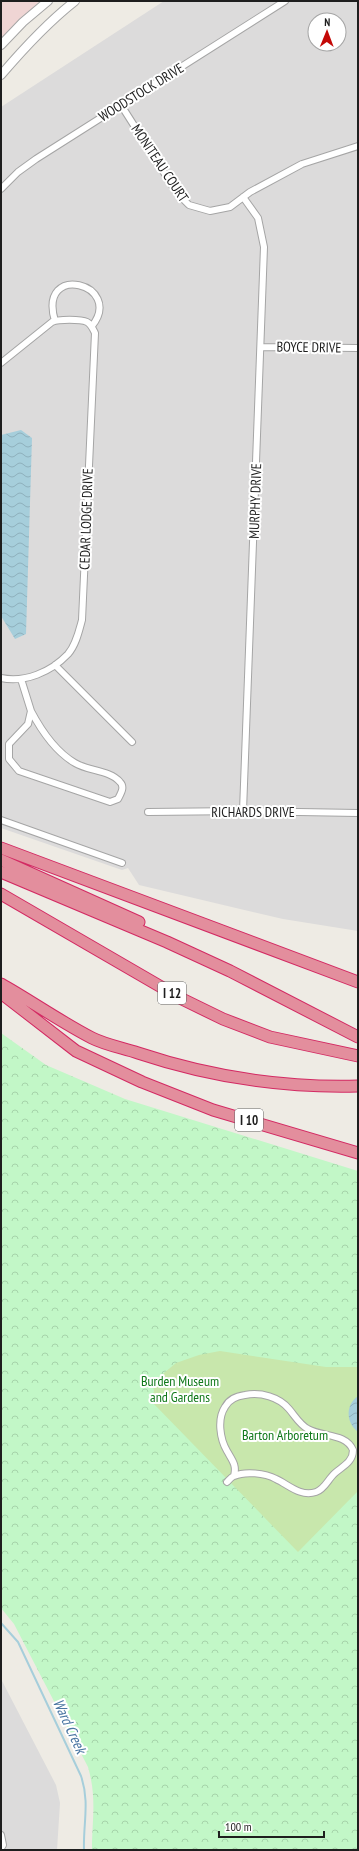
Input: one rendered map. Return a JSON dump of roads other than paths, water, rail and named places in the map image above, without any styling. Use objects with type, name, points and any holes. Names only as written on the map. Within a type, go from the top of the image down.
[{"type":"highway","points":[[1,848],[358,982]]},
{"type":"highway","points":[[1,860],[138,921],[167,942]]},
{"type":"highway","points":[[1,872],[167,942],[230,971],[358,1037]]},
{"type":"highway","name":"I 12","points":[[1,894],[182,999],[223,1019],[270,1037],[358,1056]]},
{"type":"highway","points":[[1,984],[93,1038],[174,1065],[241,1079],[275,1084],[321,1087],[358,1086]]},
{"type":"highway","name":"I 10","points":[[1,993],[76,1051],[142,1082],[213,1110],[358,1153]]},
{"type":"street","points":[[1,45],[23,22],[48,1]]},
{"type":"street","points":[[1,75],[53,18],[75,1]]},
{"type":"street","name":"WOODSTOCK DRIVE","points":[[1,189],[18,172],[36,159],[285,1]]},
{"type":"street","name":"MONITEAU COURT","points":[[121,105],[177,192],[188,206],[210,211],[230,207],[268,181],[302,164],[358,146]]},
{"type":"street","name":"MURPHY DRIVE","points":[[243,197],[258,218],[264,247],[243,811]]},
{"type":"street","points":[[1,363],[55,321],[87,322],[92,326],[98,318],[99,307],[96,294],[86,287],[71,283],[58,289],[53,299],[52,310],[55,321]]},
{"type":"street","name":"CEDAR LODGE DRIVE","points":[[1,678],[9,680],[31,678],[55,665],[69,653],[78,636],[82,620],[94,333],[92,326]]},
{"type":"street","name":"BOYCE DRIVE","points":[[261,347],[358,348]]},
{"type":"street","points":[[55,665],[132,742]]},
{"type":"street","points":[[21,679],[31,711],[40,728],[61,752],[75,763],[115,777],[122,783],[122,790],[118,799],[110,802],[19,770],[9,759],[9,744],[28,724],[31,711]]},
{"type":"street","name":"RICHARDS DRIVE","points":[[148,812],[243,811],[358,813]]},
{"type":"street","points":[[1,820],[122,863]]},
{"type":"street","points":[[227,1482],[234,1476],[252,1474],[270,1476],[295,1490],[305,1493],[314,1493],[324,1487],[335,1473],[351,1460],[353,1450],[350,1444],[344,1440],[308,1429],[299,1422],[286,1406],[275,1399],[260,1394],[241,1395],[234,1398],[224,1407],[221,1423],[223,1440],[235,1467],[234,1476]]},
{"type":"street","points":[[1,1835],[1,1848]]},
{"type":"water","points":[[21,430],[32,438],[26,634],[15,639],[1,616],[1,435]]},
{"type":"water","points":[[358,1396],[358,1432],[351,1424],[349,1419],[349,1409],[351,1404]]},
{"type":"waterway","name":"Ward Creek","points":[[1,1623],[18,1642],[81,1776],[86,1804],[84,1850]]},
{"type":"park label","name":"Burden Museum and Gardens","points":[[180,1390]]},
{"type":"park label","name":"Barton Arboretum","points":[[285,1435]]}]
